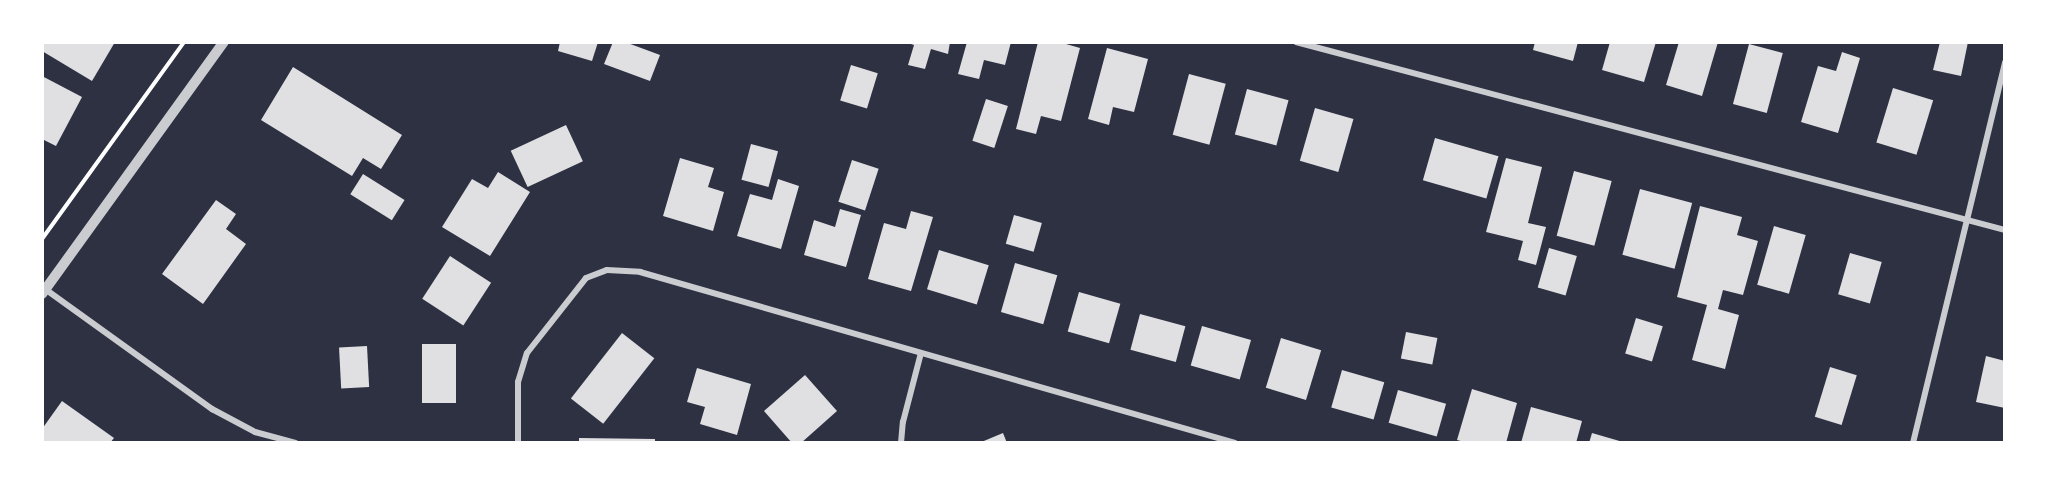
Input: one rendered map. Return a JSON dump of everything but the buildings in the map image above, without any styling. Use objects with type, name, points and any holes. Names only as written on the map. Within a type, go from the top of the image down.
[{"type":"street","points":[[224,42],[44,292],[212,409],[255,432],[296,443]]},
{"type":"street","points":[[1296,42],[2005,230]]},
{"type":"street","points":[[1913,443],[2005,62]]},
{"type":"street","points":[[518,443],[518,382],[527,353],[586,278],[607,270],[640,272],[1235,443]]},
{"type":"street","points":[[901,443],[903,422],[921,353]]},
{"type":"path","points":[[42,239],[184,42]]}]
